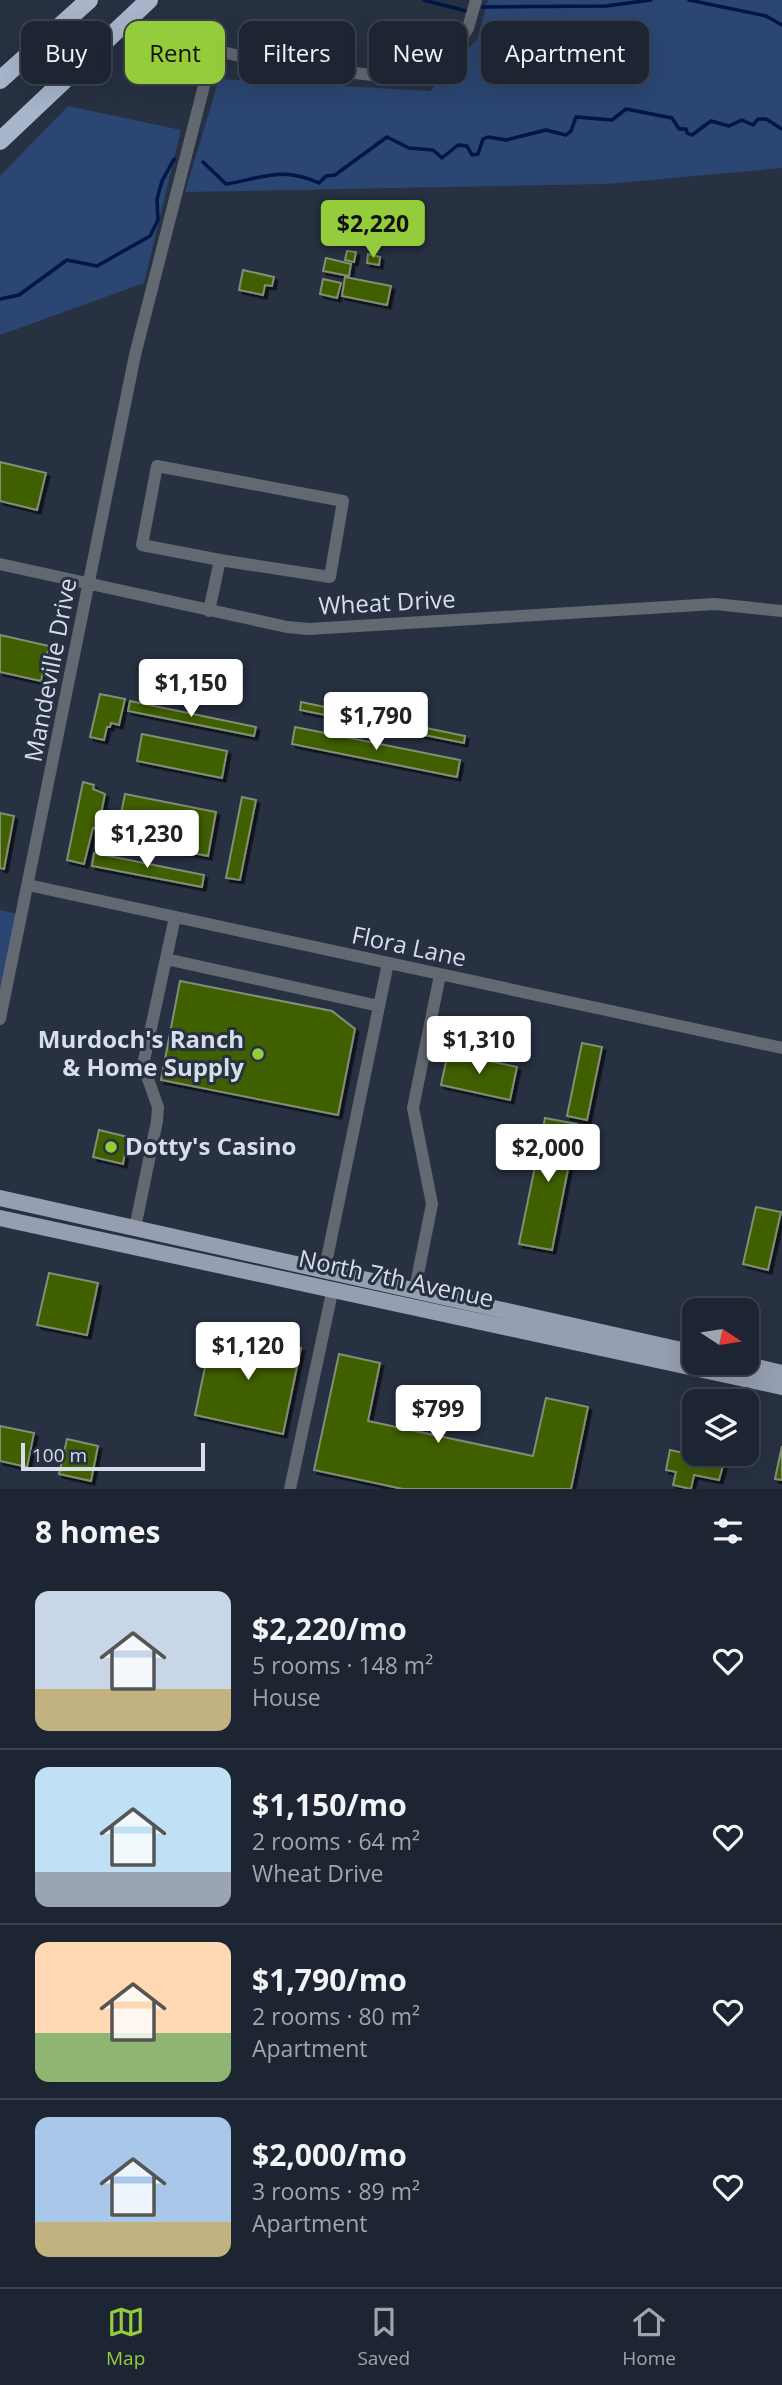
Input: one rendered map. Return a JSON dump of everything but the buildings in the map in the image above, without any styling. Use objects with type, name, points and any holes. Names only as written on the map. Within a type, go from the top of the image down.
[{"type":"highway","points":[[0,80],[89,0]]},
{"type":"highway","points":[[0,141],[149,0]]},
{"type":"main road","name":"North 7th Avenue","points":[[0,1198],[325,1268],[682,1350]]},
{"type":"main road","name":"North 7th Avenue","points":[[0,1218],[782,1387]]},
{"type":"main road","points":[[760,1368],[782,1373]]},
{"type":"street","name":"Mandeville Drive","points":[[0,1019],[135,355],[208,70],[215,56],[223,52],[267,63],[399,78],[425,73],[449,58],[468,29],[476,0]]},
{"type":"street","points":[[157,466],[343,501],[330,577],[220,560],[142,545],[157,466]]},
{"type":"street","points":[[209,611],[220,560]]},
{"type":"street","name":"Wheat Drive","points":[[0,564],[209,611],[309,629],[715,604],[782,611]]},
{"type":"street","name":"Flora Lane","points":[[28,885],[782,1048]]},
{"type":"street","points":[[135,1228],[158,1107],[143,1065],[175,917]]},
{"type":"street","points":[[166,959],[379,1006]]},
{"type":"street","points":[[325,1268],[388,963]]},
{"type":"street","points":[[415,1289],[432,1204],[412,1108],[440,975]]},
{"type":"street","points":[[290,1489],[333,1289]]},
{"type":"shaded area","points":[[488,0],[782,0],[782,168],[606,184],[185,192],[217,84],[225,84],[225,79],[239,80],[239,84],[307,84],[430,91],[436,84],[467,84],[467,50],[478,38],[481,27],[481,84],[649,84],[649,21],[482,21]]},
{"type":"shaded area","points":[[68,106],[181,130],[144,283],[0,335],[0,176]]},
{"type":"shaded area","points":[[0,910],[22,915],[0,1020]]},
{"type":"waterway","points":[[424,0],[466,11]]},
{"type":"waterway","points":[[483,7],[606,6],[651,0]]},
{"type":"waterway","points":[[689,0],[766,16],[782,25]]},
{"type":"waterway","points":[[203,162],[226,184],[283,174],[319,183],[326,176],[335,175],[387,137],[409,148],[433,150],[442,158],[458,145],[467,146],[472,155],[478,154],[483,139],[488,137],[506,140],[546,130],[566,135],[571,131],[576,117],[612,120],[626,109],[672,118],[679,129],[686,129],[687,133],[692,135],[711,121],[729,126],[742,120],[753,125],[758,119],[766,119],[782,129]]},
{"type":"waterway","points":[[0,299],[19,295],[67,260],[97,266],[150,236],[158,220],[157,199],[162,181],[174,159]]},
{"type":"place","name":"Murdoch's Ranch & Home Supply","points":[[258,1054]]},
{"type":"place","name":"Dotty's Casino","points":[[111,1147]]}]
